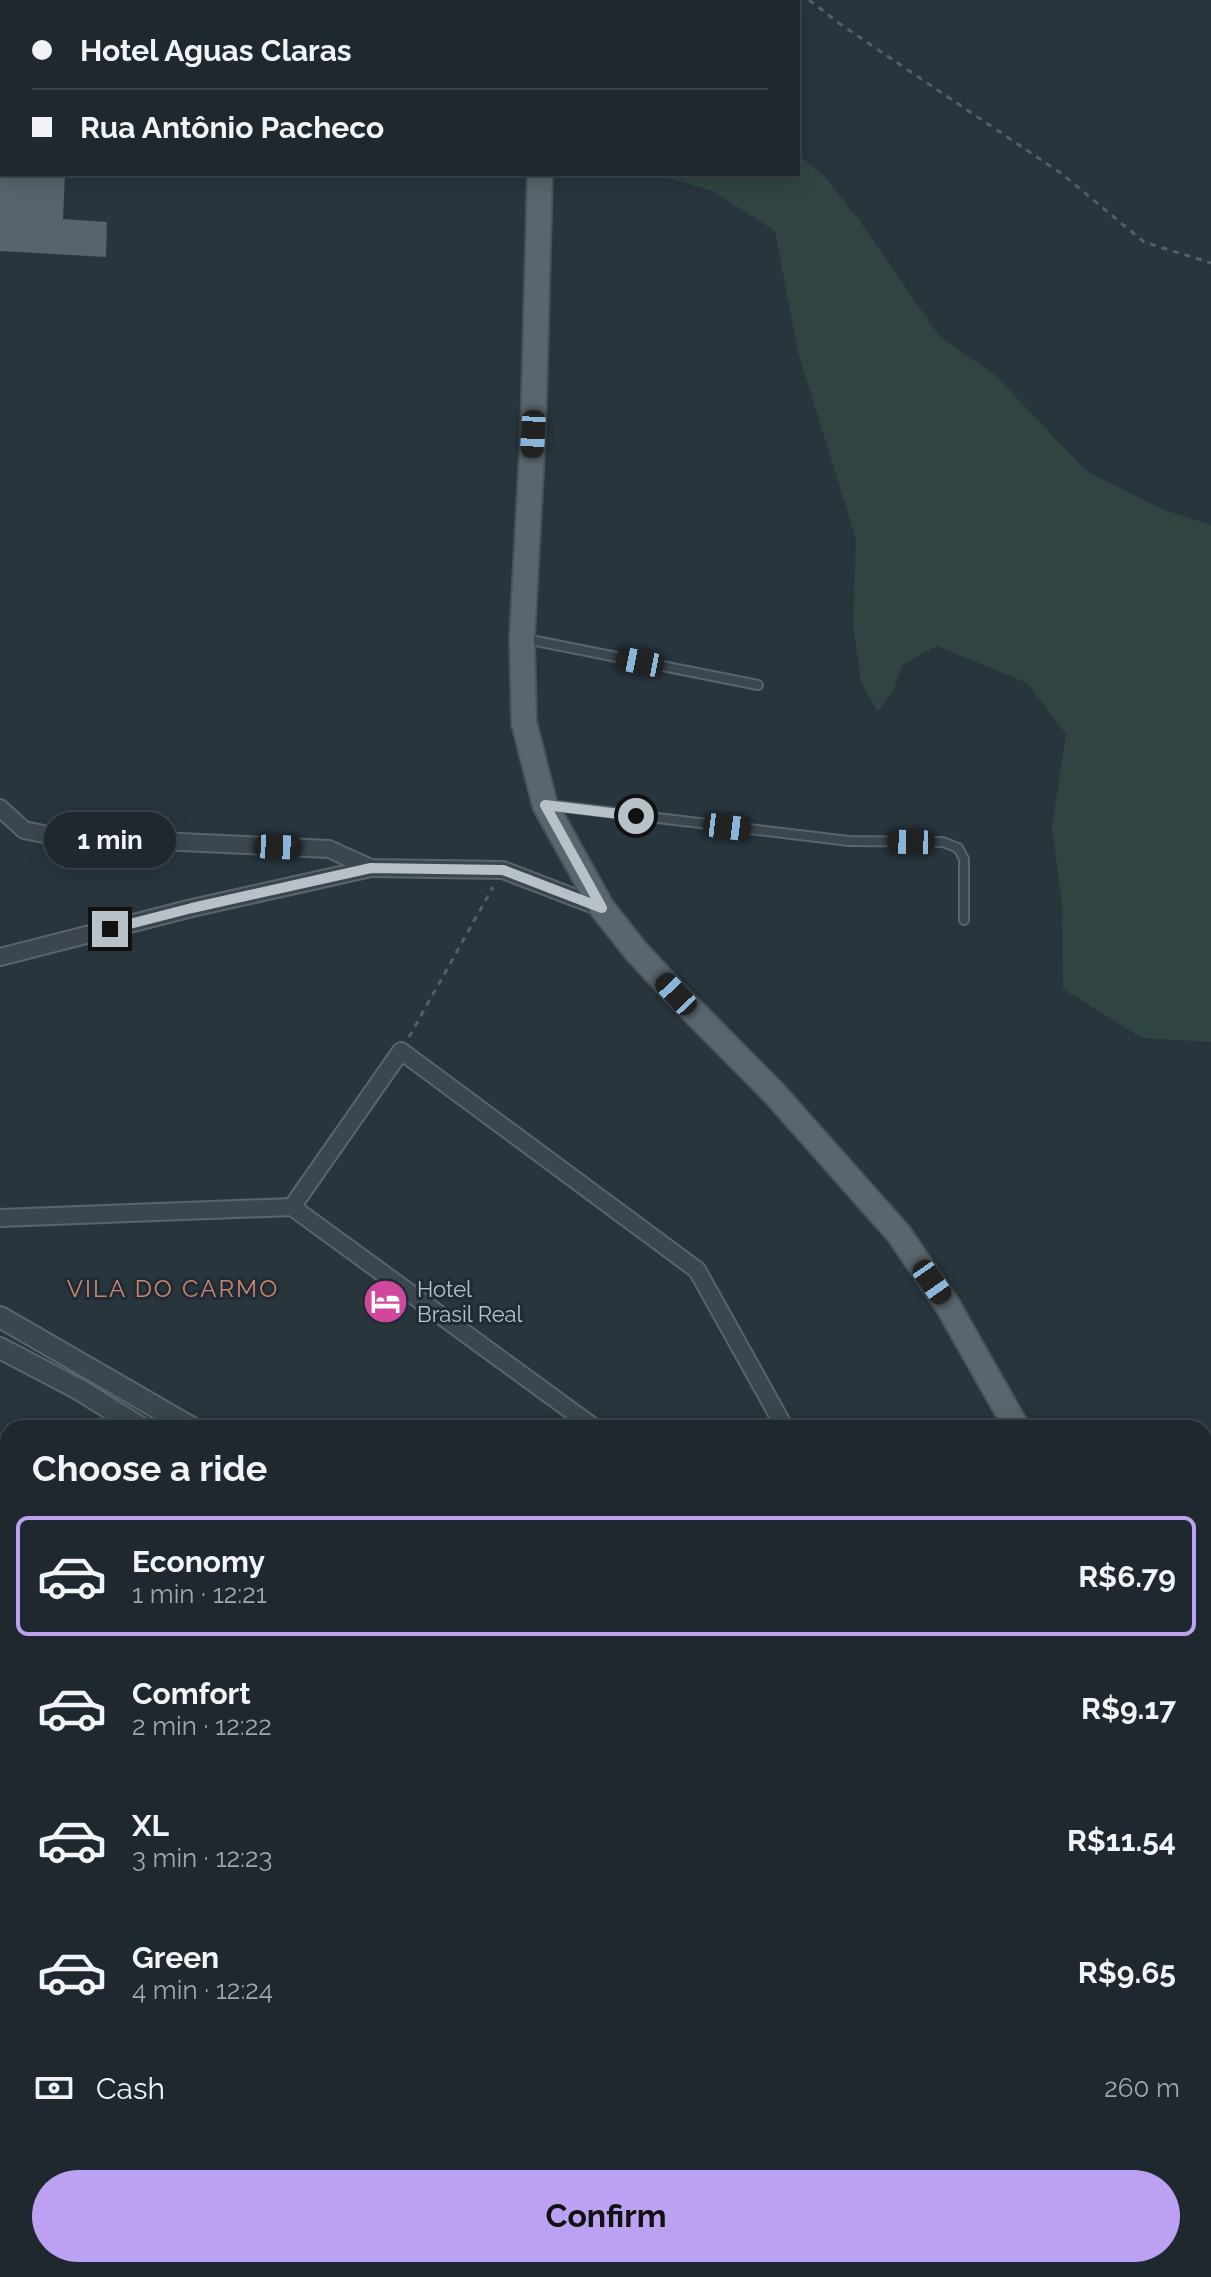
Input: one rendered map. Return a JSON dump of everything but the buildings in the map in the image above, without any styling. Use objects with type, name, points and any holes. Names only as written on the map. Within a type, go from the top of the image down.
[{"type":"main road","points":[[540,176],[533,434],[522,638],[524,723],[545,805],[602,908],[646,962],[775,1094],[899,1234],[948,1306],[1012,1420]]},
{"type":"main road","points":[[983,1370],[998,1420]]},
{"type":"street","points":[[0,808],[24,830],[53,836],[329,849],[371,868]]},
{"type":"street","points":[[0,957],[192,908],[371,868],[503,870],[602,908]]},
{"type":"street","points":[[292,1207],[401,1051],[697,1270],[781,1420]]},
{"type":"street","points":[[0,1218],[292,1207],[584,1420]]},
{"type":"street","points":[[0,1317],[173,1420]]},
{"type":"street","points":[[0,1348],[80,1390],[128,1420]]},
{"type":"street","points":[[80,1390],[90,1371]]},
{"type":"lane","points":[[522,638],[758,685]]},
{"type":"lane","points":[[545,805],[849,841],[943,842],[958,848],[964,859],[964,920]]},
{"type":"path","points":[[809,0],[1062,174],[1144,242],[1211,263]]},
{"type":"path","points":[[401,1051],[503,870]]},
{"type":"green space","points":[[800,156],[824,176],[857,217],[939,336],[996,376],[1086,471],[1161,509],[1211,525],[1211,1042],[1142,1038],[1063,989],[1062,904],[1052,827],[1066,734],[1027,683],[937,646],[902,665],[894,689],[878,711],[861,683],[853,624],[856,539],[798,352],[775,231],[713,191],[667,176],[800,176]]},
{"type":"place","name":"Hotel Brasil Real","points":[[386,1302]]},
{"type":"district","name":"VILA DO CARMO","points":[[173,1288]]},
{"type":"route","points":[[110,929],[371,868],[503,870],[602,908],[545,805],[636,816]]}]
